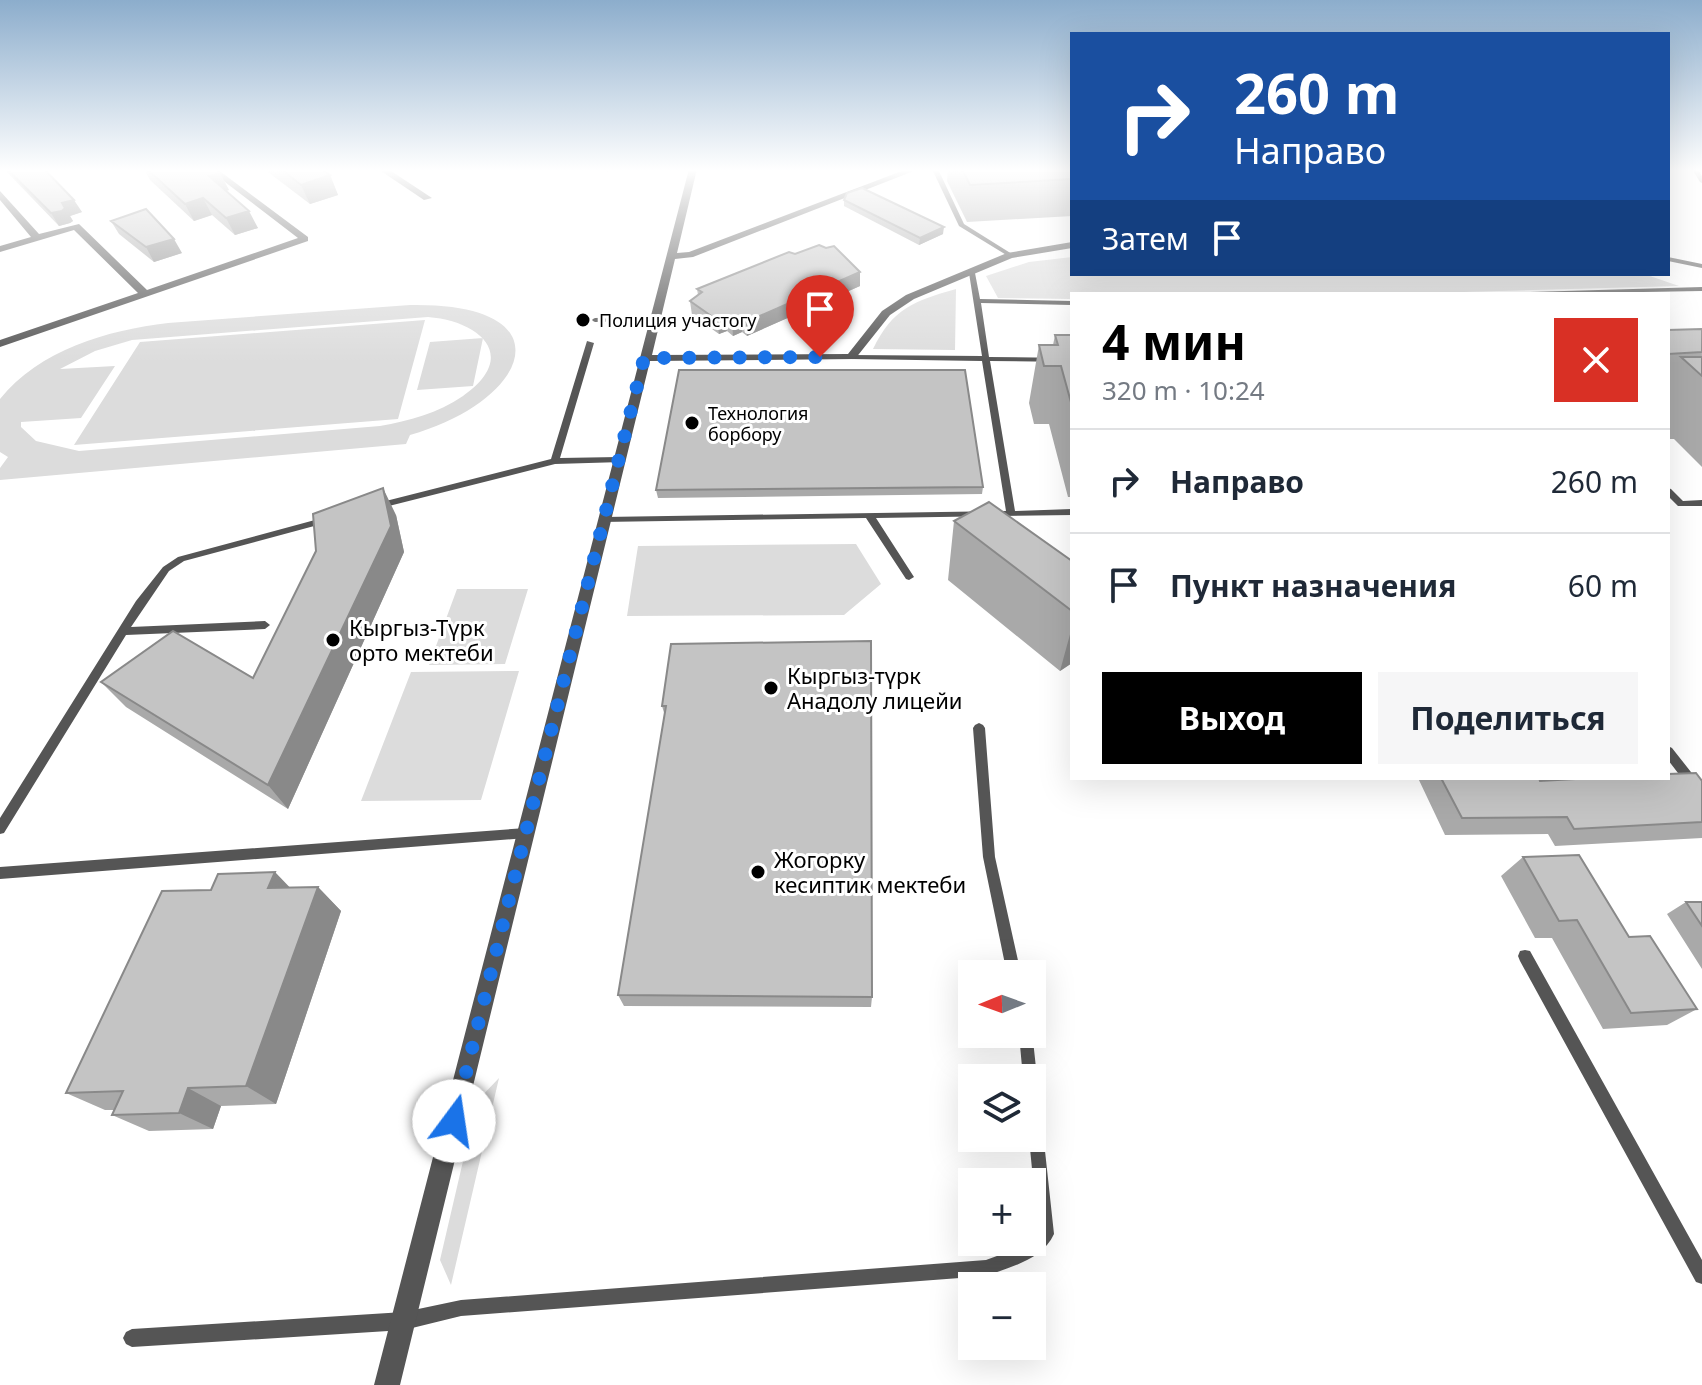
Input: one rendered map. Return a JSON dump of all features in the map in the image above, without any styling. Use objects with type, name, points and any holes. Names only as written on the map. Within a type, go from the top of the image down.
[{"type":"street","points":[[33,234],[37,238]]},
{"type":"street","points":[[0,249],[51,234]]},
{"type":"street","points":[[84,234],[145,294]]},
{"type":"street","points":[[0,344],[305,239],[298,234]]},
{"type":"street","points":[[387,1385],[676,234]]},
{"type":"street","points":[[670,256],[690,255],[746,234]]},
{"type":"street","points":[[644,358],[851,357],[886,313],[910,297],[1010,255],[1070,245]]},
{"type":"lane","points":[[975,234],[1010,255]]},
{"type":"lane","points":[[1670,259],[1702,266]]},
{"type":"lane","points":[[972,273],[1011,514]]},
{"type":"lane","points":[[1599,292],[1702,289]]},
{"type":"lane","points":[[977,301],[1070,303]]},
{"type":"lane","points":[[595,320],[630,319]]},
{"type":"lane","points":[[555,461],[590,343]]},
{"type":"lane","points":[[851,357],[1070,360]]},
{"type":"lane","points":[[364,509],[555,461],[619,460]]},
{"type":"lane","points":[[1670,493],[1681,504],[1702,503]]},
{"type":"lane","points":[[604,520],[1070,512]]},
{"type":"lane","points":[[869,515],[909,577]]},
{"type":"lane","points":[[0,829],[123,631],[166,569],[181,559],[333,518]]},
{"type":"lane","points":[[123,631],[265,625]]},
{"type":"lane","points":[[979,728],[989,857],[1011,960]]},
{"type":"lane","points":[[1670,754],[1702,795]]},
{"type":"lane","points":[[0,873],[526,833]]},
{"type":"lane","points":[[1525,956],[1702,1276]]},
{"type":"lane","points":[[132,1338],[404,1321],[461,1308],[986,1268],[1024,1254],[1046,1234],[1027,1048]]},
{"type":"shaded area","points":[[1070,257],[1070,276],[1650,276],[1679,286],[1464,292],[1070,292],[1070,299],[998,298],[986,276],[1029,262]]},
{"type":"shaded area","points":[[956,289],[955,350],[873,349],[888,324],[906,308]]},
{"type":"shaded area","points":[[410,305],[461,308],[494,319],[512,336],[515,356],[505,378],[483,400],[451,420],[410,435],[406,444],[0,480],[0,468],[8,457],[0,452],[0,399],[16,382],[34,367],[76,345],[122,331],[168,323]],"holes":[[[428,317],[447,320],[477,333],[486,343],[491,354],[489,367],[480,381],[463,396],[433,412],[402,422],[79,451],[36,441],[21,427],[21,422],[81,418],[115,366],[60,369],[95,351],[132,340]]]},
{"type":"shaded area","points":[[425,320],[398,419],[74,445],[140,342]]},
{"type":"shaded area","points":[[483,338],[473,386],[417,390],[430,342]]},
{"type":"shaded area","points":[[856,544],[881,584],[844,615],[627,616],[638,546]]},
{"type":"shaded area","points":[[457,589],[528,589],[505,664],[429,665]]},
{"type":"shaded area","points":[[519,671],[481,800],[361,801],[411,672]]},
{"type":"shaded area","points":[[499,1078],[451,1285],[440,1260],[477,1101]]},
{"type":"building","points":[[128,234],[169,234],[174,239],[146,247]]},
{"type":"building","points":[[819,245],[826,248],[834,246],[860,272],[746,322],[741,318],[717,320],[690,301],[702,292],[697,289],[789,252],[795,254]]},
{"type":"building","points":[[1702,329],[1702,352],[1670,354],[1670,330]]},
{"type":"building","points":[[1055,335],[1070,335],[1070,399],[1061,366],[1044,366],[1039,345],[1058,345]]},
{"type":"building","points":[[1681,357],[1702,357],[1702,376]]},
{"type":"building","points":[[679,370],[965,370],[983,487],[656,490]]},
{"type":"building","points":[[383,488],[391,526],[268,785],[101,682],[173,631],[253,678],[316,551],[313,514]]},
{"type":"building","points":[[989,502],[1070,560],[1070,609],[954,521]]},
{"type":"building","name":"Жогорку кесиптик мектеби","points":[[871,641],[872,997],[618,995],[666,706],[662,706],[671,644]]},
{"type":"building","points":[[1696,773],[1702,781],[1702,822],[1574,829],[1567,817],[1462,818],[1442,780],[1670,780],[1670,774]]},
{"type":"building","points":[[1579,855],[1629,937],[1650,936],[1697,1009],[1631,1013],[1577,920],[1559,921],[1523,857]]},
{"type":"building","points":[[275,872],[268,888],[318,887],[246,1086],[188,1088],[179,1113],[112,1115],[123,1091],[66,1093],[162,891],[211,890],[218,874]]},
{"type":"building","points":[[1686,902],[1702,902],[1702,926]]},
{"type":"place","name":"Полиция участогу","points":[[583,320]]},
{"type":"place","name":"Технология борбору","points":[[692,423]]},
{"type":"place","name":"Кыргыз-Түрк орто мектеби","points":[[333,640]]},
{"type":"place","name":"Кыргыз-түрк Анадолу лицейи","points":[[771,688]]},
{"type":"place","name":"Жогорку кесиптик мектеби","points":[[758,872]]},
{"type":"route","points":[[454,1121],[644,358],[820,357]]}]
